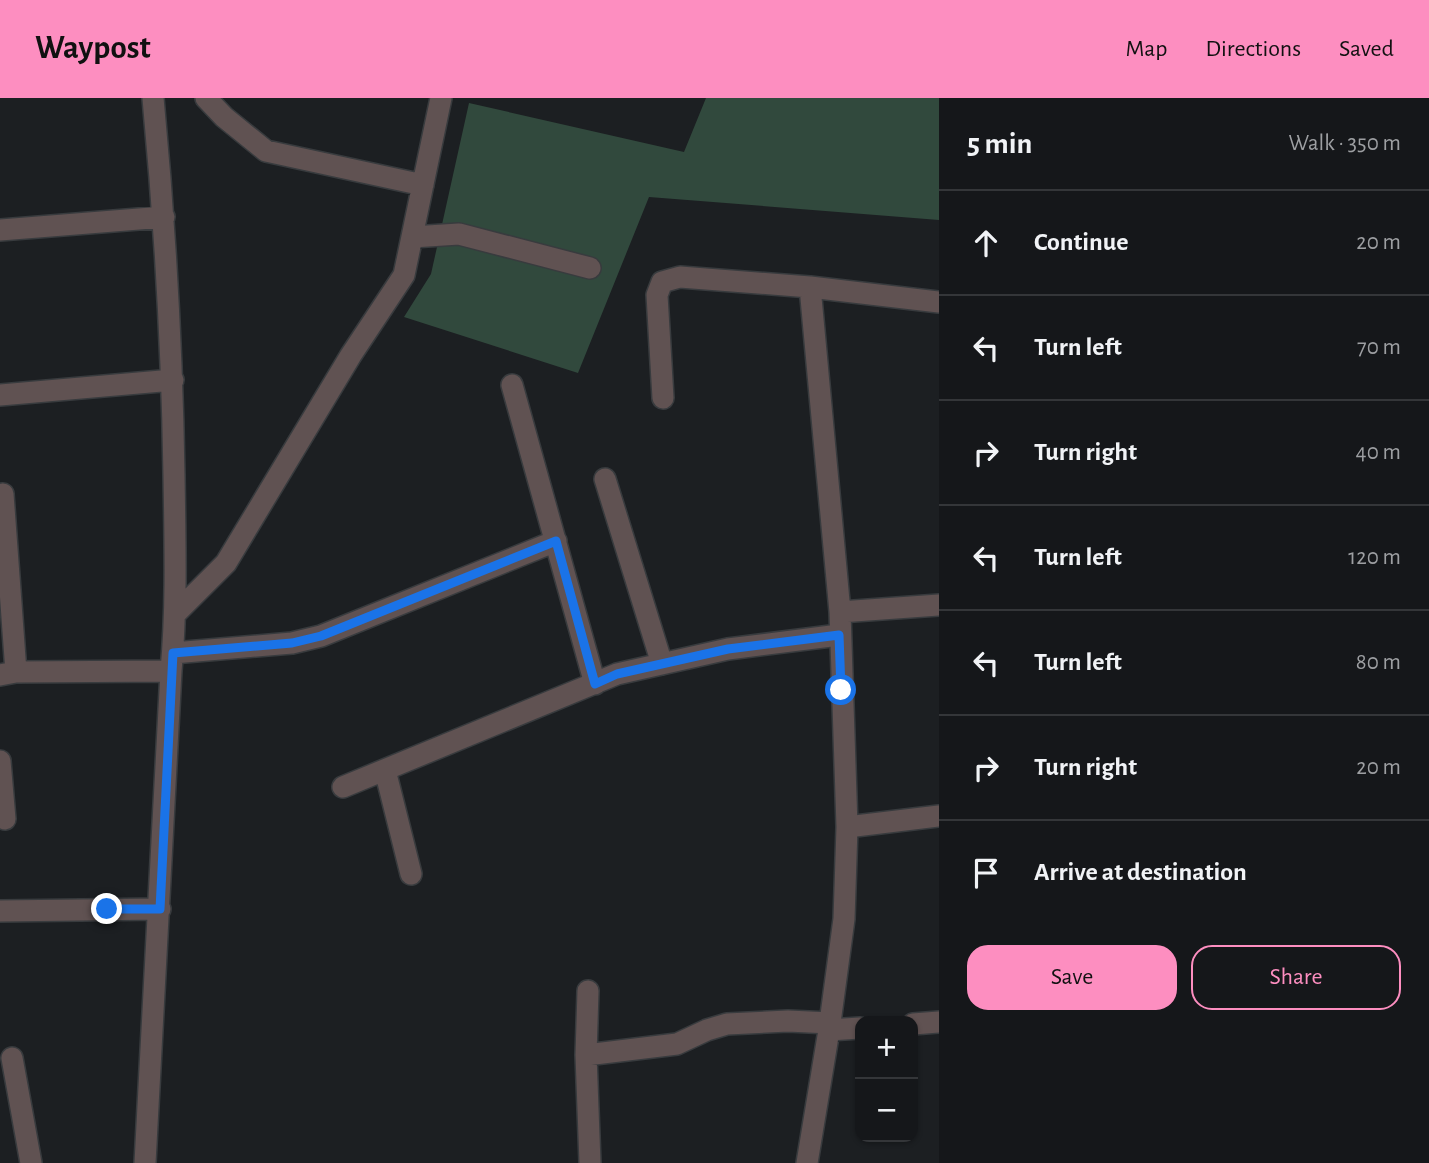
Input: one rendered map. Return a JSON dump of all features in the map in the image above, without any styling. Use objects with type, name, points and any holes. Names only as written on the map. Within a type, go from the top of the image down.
[{"type":"street","points":[[145,1163],[176,613],[173,380],[164,217],[153,98]]},
{"type":"street","points":[[206,98],[224,117],[266,151],[423,185]]},
{"type":"street","points":[[176,613],[226,563],[351,355],[404,275],[441,98]]},
{"type":"street","points":[[0,230],[164,217]]},
{"type":"street","points":[[412,237],[459,234],[590,268]]},
{"type":"street","points":[[663,398],[657,295],[662,282],[680,277],[810,287],[939,302]]},
{"type":"street","points":[[807,1163],[844,919],[847,827],[840,612],[810,287]]},
{"type":"street","points":[[0,395],[173,380]]},
{"type":"street","points":[[512,385],[595,684]]},
{"type":"street","points":[[605,479],[662,664]]},
{"type":"street","points":[[3,494],[8,673],[172,662],[292,643],[321,636],[556,541]]},
{"type":"street","points":[[840,612],[939,605]]},
{"type":"street","points":[[343,787],[617,674],[728,649],[839,635]]},
{"type":"street","points":[[0,761],[5,819]]},
{"type":"street","points":[[385,770],[411,874]]},
{"type":"street","points":[[847,827],[939,816]]},
{"type":"street","points":[[0,911],[160,909]]},
{"type":"street","points":[[587,991],[586,1055],[590,1163]]},
{"type":"street","points":[[586,1055],[677,1044],[727,1024],[788,1021],[855,1028]]},
{"type":"street","points":[[918,1024],[939,1022]]},
{"type":"street","points":[[12,1058],[31,1163]]},
{"type":"green space","points":[[706,98],[939,98],[939,220],[649,197],[578,373],[404,317],[431,274],[469,103],[684,152]]},
{"type":"route","points":[[107,909],[160,909],[173,653],[292,643],[321,636],[556,541],[595,684],[617,674],[728,649],[839,635],[841,690]]}]
